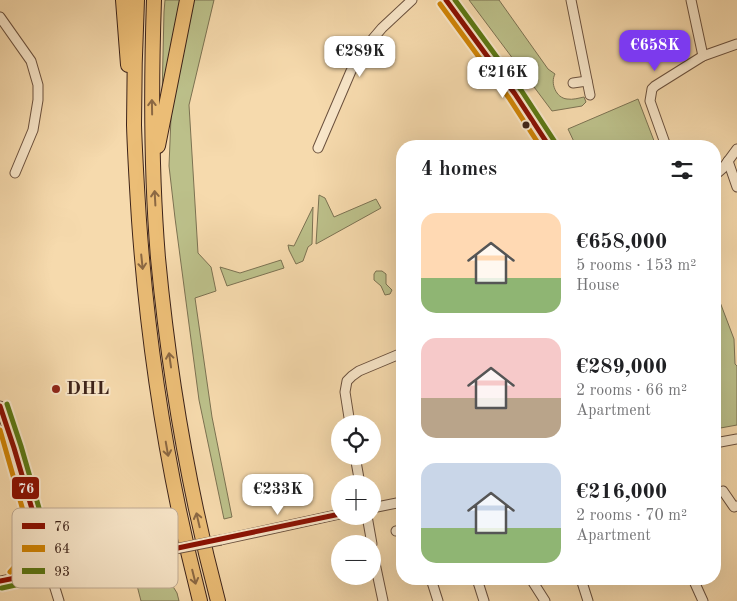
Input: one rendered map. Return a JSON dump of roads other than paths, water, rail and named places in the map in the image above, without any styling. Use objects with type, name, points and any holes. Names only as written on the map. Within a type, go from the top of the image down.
[{"type":"highway","points":[[122,0],[134,126],[142,254],[152,347],[167,451],[200,601]]},
{"type":"highway","points":[[134,126],[137,0]]},
{"type":"highway","points":[[154,0],[152,58],[153,174],[158,256],[174,390],[192,495],[218,601]]},
{"type":"highway","points":[[153,174],[187,0]]},
{"type":"street","points":[[318,148],[351,71],[365,48],[382,28],[411,0]]},
{"type":"street","points":[[446,0],[545,140]]},
{"type":"street","points":[[572,0],[590,95]]},
{"type":"street","points":[[690,0],[703,56]]},
{"type":"street","points":[[0,17],[32,61],[38,85],[38,100],[33,130],[15,173]]},
{"type":"street","points":[[664,140],[650,102],[652,89],[703,56],[737,44]]},
{"type":"street","points":[[573,83],[587,81]]},
{"type":"street","points":[[721,169],[737,149]]},
{"type":"street","points":[[728,162],[737,187]]},
{"type":"street","points":[[349,415],[345,392],[348,381],[360,371],[396,356]]},
{"type":"street","points":[[0,406],[31,508]]},
{"type":"street","points":[[721,442],[737,439]]},
{"type":"street","points":[[723,491],[734,507],[737,506]]},
{"type":"street","points":[[381,506],[396,503]]},
{"type":"street","points":[[178,549],[331,516]]},
{"type":"street","points":[[380,585],[383,601]]},
{"type":"street","points":[[433,585],[438,601]]},
{"type":"street","points":[[479,585],[484,601]]},
{"type":"street","points":[[535,585],[544,601]]},
{"type":"street","points":[[583,585],[588,601]]},
{"type":"street","points":[[696,585],[703,601]]},
{"type":"street","points":[[55,588],[59,601]]},
{"type":"place","name":"DHL","points":[[56,389]]}]
